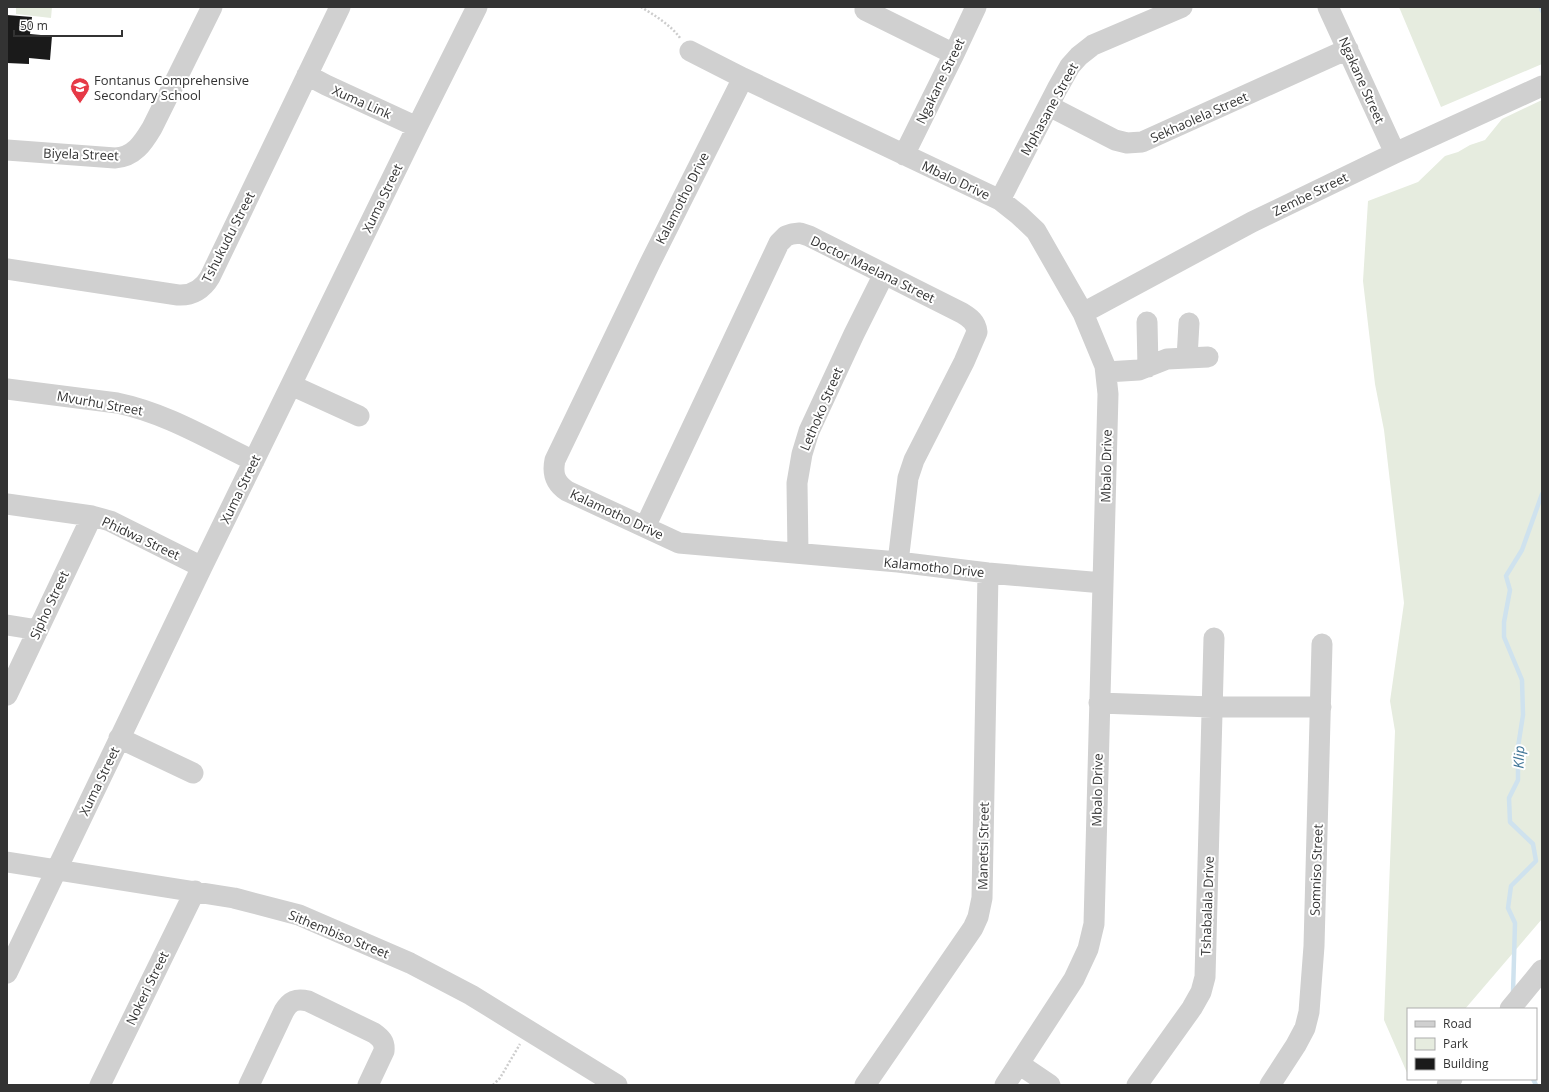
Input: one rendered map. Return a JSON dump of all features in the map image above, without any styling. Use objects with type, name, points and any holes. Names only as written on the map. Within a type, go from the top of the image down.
[{"type":"street","name":"Biyela Street","points":[[7,150],[115,158],[133,152],[144,141],[152,128],[212,7]]},
{"type":"street","name":"Tshukudu Street","points":[[7,269],[178,295],[187,295],[197,291],[210,277],[340,7]]},
{"type":"street","name":"Xuma Street","points":[[7,973],[202,567],[477,7]]},
{"type":"street","name":"Ngakane Street","points":[[904,155],[976,7]]},
{"type":"street","name":"Mphasane Street","points":[[1000,200],[1070,66],[1083,52],[1093,45],[1182,7]]},
{"type":"street","name":"Ngakane Street","points":[[1328,7],[1395,153]]},
{"type":"street","points":[[865,10],[954,54]]},
{"type":"street","name":"Sekhaolela Street","points":[[1049,106],[1114,140],[1127,143],[1142,142],[1348,49]]},
{"type":"street","name":"Mbalo Drive","points":[[690,51],[743,78],[1000,200],[1019,214],[1036,231],[1083,313],[1105,366],[1108,394],[1094,924],[1088,949],[1074,978],[1005,1085]]},
{"type":"street","name":"Xuma Link","points":[[307,75],[417,127]]},
{"type":"street","name":"Kalamotho Drive","points":[[743,78],[650,263],[556,460],[553,474],[560,486],[567,491],[679,543],[898,562],[988,573],[1103,583]]},
{"type":"street","name":"Zembe Street","points":[[1083,313],[1252,222],[1395,153],[1542,86]]},
{"type":"street","name":"Doctor Maelana Street","points":[[645,527],[779,243],[786,236],[800,233],[832,247],[962,313],[971,319],[975,324],[977,332],[964,362],[914,460],[908,478],[898,562]]},
{"type":"street","name":"Lethoko Street","points":[[798,553],[797,483],[802,454],[809,431],[854,334],[884,274]]},
{"type":"street","points":[[1147,322],[1148,367]]},
{"type":"street","points":[[1187,358],[1189,323]]},
{"type":"street","points":[[1106,372],[1139,370],[1167,359],[1208,357]]},
{"type":"street","points":[[291,385],[359,416]]},
{"type":"street","name":"Mvurhu Street","points":[[7,389],[117,403],[135,407],[160,416],[254,461]]},
{"type":"street","name":"Phidwa Street","points":[[7,504],[92,516],[115,524],[202,567]]},
{"type":"street","name":"Sipho Street","points":[[7,694],[92,516]]},
{"type":"street","name":"Manetsi Street","points":[[865,1085],[973,928],[978,917],[982,898],[988,573]]},
{"type":"street","points":[[7,625],[38,630]]},
{"type":"street","name":"Tshabalala Drive","points":[[1137,1085],[1192,1008],[1201,992],[1205,977],[1214,638]]},
{"type":"street","name":"Somniso Street","points":[[1270,1085],[1296,1046],[1305,1028],[1310,1012],[1314,946],[1322,644]]},
{"type":"street","points":[[1099,703],[1212,707],[1321,707]]},
{"type":"street","points":[[119,738],[193,773]]},
{"type":"street","name":"Sithembiso Street","points":[[7,862],[234,898],[306,918],[410,963],[471,995],[528,1030],[593,1078],[617,1085]]},
{"type":"street","name":"Nokeri Street","points":[[100,1085],[195,891]]},
{"type":"street","points":[[1511,1008],[1542,970]]},
{"type":"street","points":[[249,1085],[288,1005],[299,999],[308,1001],[374,1033],[382,1040],[385,1046],[384,1051],[368,1085]]},
{"type":"street","points":[[1019,1064],[1050,1085]]},
{"type":"path","points":[[641,7],[676,33],[690,51]]},
{"type":"path","points":[[493,1085],[500,1078],[528,1030]]},
{"type":"green space","points":[[16,7],[52,7],[51,18],[16,14]]},
{"type":"green space","points":[[1399,7],[1542,7],[1542,64],[1441,107]]},
{"type":"green space","points":[[1542,100],[1542,919],[1466,1008],[1407,1008],[1407,1073],[1384,1020],[1395,731],[1390,701],[1404,603],[1384,430],[1375,384],[1363,281],[1368,201],[1418,182],[1445,156],[1485,140],[1502,119]]},
{"type":"building","points":[[7,15],[32,17],[30,34],[52,36],[50,60],[29,58],[29,64],[7,63]]},
{"type":"waterway","name":"Klip","points":[[1541,7],[1542,11]]},
{"type":"waterway","name":"Klip","points":[[1513,993],[1515,923],[1508,908],[1511,886],[1536,861],[1533,844],[1510,822],[1509,798],[1518,780],[1518,747],[1523,715],[1522,680],[1504,637],[1504,622],[1510,590],[1506,576],[1522,550],[1542,494]]},
{"type":"waterway","name":"Klip","points":[[1534,1080],[1536,1085]]},
{"type":"place","name":"Fontanus Comprehensive Secondary School","points":[[80,104]]}]
